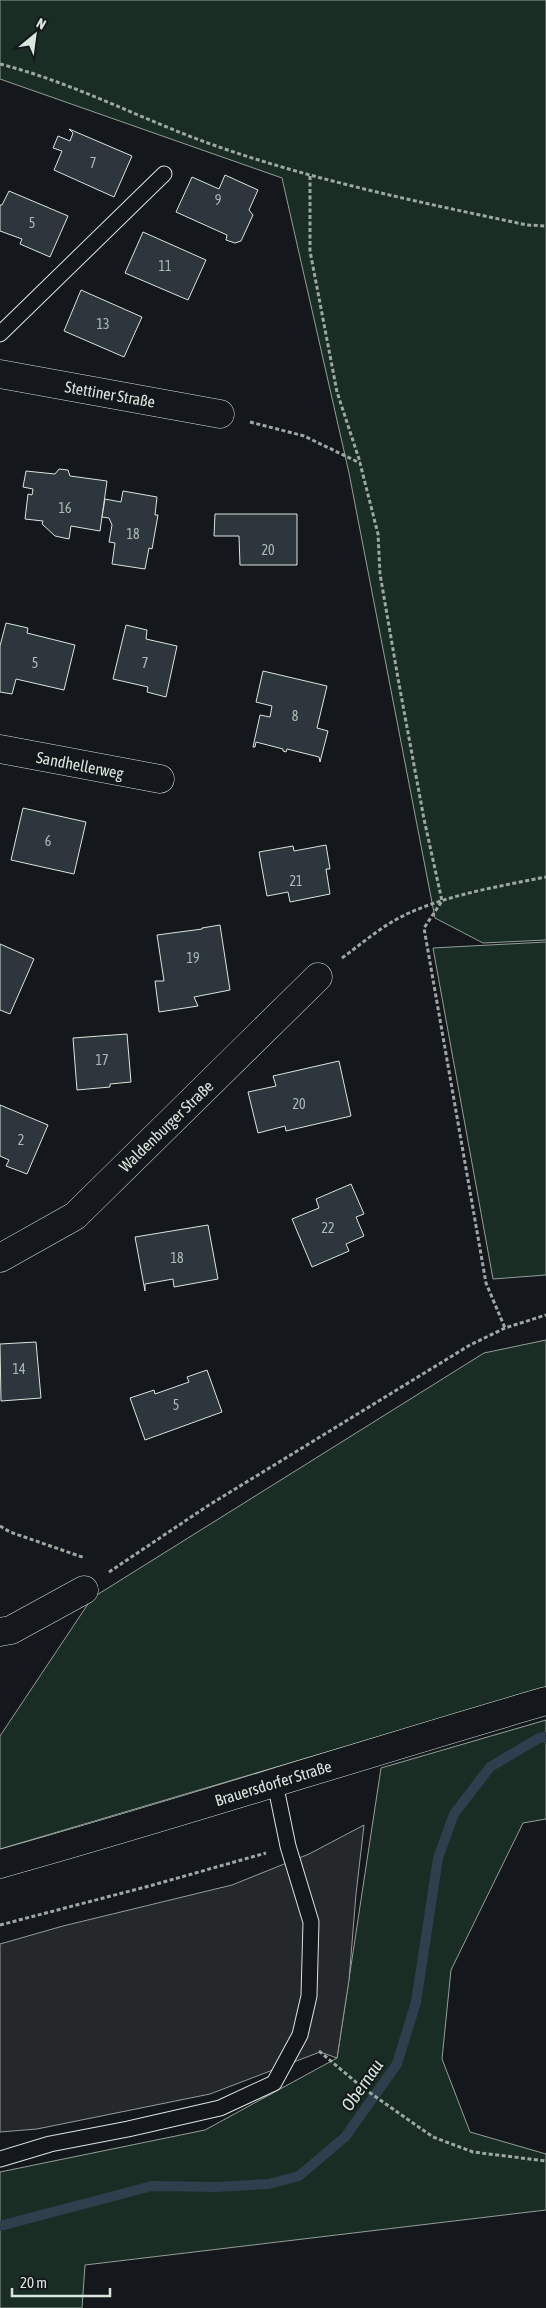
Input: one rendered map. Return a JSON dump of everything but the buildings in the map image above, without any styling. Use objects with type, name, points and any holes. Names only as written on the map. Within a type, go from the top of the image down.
[{"type":"street","name":"Stettiner Straße","points":[[0,374],[220,414]]},
{"type":"street","name":"Sandhellerweg","points":[[0,749],[160,780]]},
{"type":"street","name":"Waldenburger Straße","points":[[0,1258],[75,1216],[318,977]]},
{"type":"street","points":[[0,1632],[11,1630],[84,1590]]},
{"type":"street","name":"Brauersdorfer Straße","points":[[0,1864],[120,1831],[546,1701]]},
{"type":"lane","points":[[0,334],[164,174]]},
{"type":"lane","points":[[0,2159],[50,2144],[220,2108],[274,2083],[300,2034],[310,1996],[311,1922],[288,1846],[275,1783]]},
{"type":"path","points":[[0,64],[56,83],[205,142],[259,159],[375,193],[527,226],[546,226]]},
{"type":"path","points":[[310,176],[310,251],[337,392],[360,463],[378,534],[380,574],[424,819],[442,902],[424,928],[486,1283],[505,1328]]},
{"type":"path","points":[[220,414],[304,436],[360,463]]},
{"type":"path","points":[[318,977],[382,928],[409,913],[442,902],[546,878]]},
{"type":"path","points":[[84,1590],[209,1505],[453,1355],[505,1328],[546,1315]]},
{"type":"path","points":[[0,1526],[10,1532],[85,1559]]},
{"type":"path","points":[[104,1565],[114,1569]]},
{"type":"path","points":[[0,1925],[153,1885],[288,1846]]},
{"type":"path","points":[[300,2034],[363,2088],[433,2137],[473,2152],[546,2161]]},
{"type":"green space","points":[[0,0],[546,0],[546,940],[483,943],[435,918],[349,473],[282,178],[0,79]]},
{"type":"green space","points":[[546,942],[546,1275],[493,1279],[433,948]]},
{"type":"green space","points":[[546,1340],[546,1687],[0,1849],[0,1736],[92,1598],[484,1353]]},
{"type":"green space","points":[[546,1720],[546,1819],[523,1823],[451,1970],[442,2059],[470,2132],[546,2154],[546,2210],[85,2265],[82,2308],[0,2308],[0,2172],[205,2130],[337,2058],[381,1768]]},
{"type":"shaded area","points":[[364,1825],[349,1980],[337,2058],[320,2052],[210,2094],[37,2129],[0,2132],[0,1944],[63,1926],[232,1885],[309,1854]]},
{"type":"waterway","name":"Obernau","points":[[0,2226],[152,2186],[217,2187],[269,2184],[299,2176],[345,2137],[397,2064],[416,2002],[438,1858],[454,1814],[490,1767],[539,1738],[546,1737]]}]
